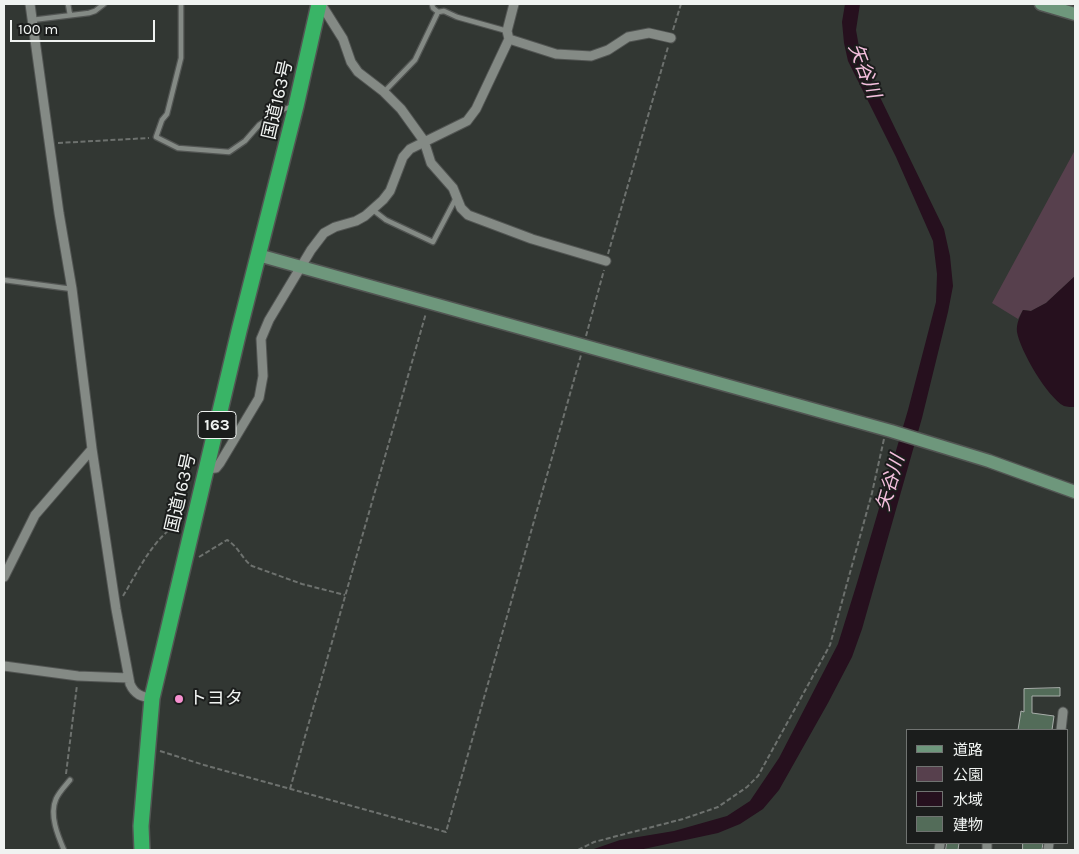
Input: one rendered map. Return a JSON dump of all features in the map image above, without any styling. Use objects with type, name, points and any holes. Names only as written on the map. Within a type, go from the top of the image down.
[{"type":"highway","name":"国道163号","points":[[142,850],[141,826],[152,698],[320,4]]},
{"type":"street","points":[[30,4],[116,609],[133,691],[138,695],[152,698]]},
{"type":"street","points":[[320,4],[343,38],[351,62],[358,72],[384,92],[401,110],[424,141],[431,163],[453,188],[462,208],[468,215],[532,239],[606,261]]},
{"type":"street","points":[[206,469],[216,468],[220,463],[259,398],[263,376],[261,340],[268,320],[300,266],[324,233],[335,227],[356,221],[373,210],[390,191],[403,157],[410,148],[467,121],[476,109],[508,35],[514,4]]},
{"type":"street","points":[[1041,4],[1075,14]]},
{"type":"street","points":[[508,35],[556,54],[591,56],[608,50],[628,37],[649,33],[670,38]]},
{"type":"street","points":[[258,255],[888,431],[989,461],[1075,492]]},
{"type":"street","points":[[4,577],[35,515],[92,449]]},
{"type":"street","points":[[4,666],[78,676],[129,678]]},
{"type":"street","points":[[1061,729],[1063,712]]},
{"type":"lane","points":[[68,4],[70,15]]},
{"type":"lane","points":[[32,20],[95,11],[104,4]]},
{"type":"lane","points":[[181,4],[181,58],[179,70],[167,114],[162,120],[156,138],[178,148],[229,152],[245,141],[259,124],[286,107],[296,106]]},
{"type":"lane","points":[[432,4],[433,8],[438,12],[444,11],[508,35]]},
{"type":"lane","points":[[384,92],[415,60],[438,12]]},
{"type":"lane","points":[[373,210],[386,220],[434,242],[457,196]]},
{"type":"lane","points":[[4,280],[72,289]]},
{"type":"lane","points":[[64,850],[54,820],[53,808],[59,794],[70,780]]},
{"type":"path","points":[[148,747],[446,832],[680,4]]},
{"type":"path","points":[[49,144],[156,138]]},
{"type":"path","points":[[290,789],[429,302]]},
{"type":"path","points":[[578,850],[594,842],[683,819],[718,807],[747,787],[758,776],[830,645],[888,431]]},
{"type":"path","points":[[116,609],[156,544],[174,526],[183,521],[194,522]]},
{"type":"path","points":[[185,558],[192,560],[197,558],[227,540],[232,542],[252,566],[302,584],[345,595]]},
{"type":"path","points":[[70,780],[66,775],[78,676]]},
{"type":"green space","points":[[1075,150],[1075,276],[1046,303],[1031,311],[1023,310],[1018,319],[992,303]]},
{"type":"water","name":"矢谷川","points":[[845,4],[860,4],[856,30],[861,58],[944,229],[950,256],[953,286],[922,418],[862,629],[852,657],[828,703],[779,790],[763,809],[740,824],[718,833],[639,850],[591,850],[620,840],[674,831],[727,816],[750,801],[779,758],[838,644],[857,583],[908,410],[936,302],[937,274],[933,241],[896,157],[848,61],[842,22]]},
{"type":"water","points":[[1075,276],[1075,407],[1072,407],[1064,406],[1057,401],[1042,383],[1023,350],[1017,329],[1018,320],[1023,310],[1031,311],[1046,303]]},
{"type":"building","points":[[1060,688],[1060,696],[1032,696],[1032,713],[1054,716],[1052,729],[1018,729],[1021,711],[1024,712],[1024,689]]},
{"type":"building","points":[[947,844],[959,844],[958,850],[946,850]]},
{"type":"building","points":[[1023,844],[1043,844],[1042,850],[1023,850]]},
{"type":"place","name":"トヨタ","points":[[179,699]]}]
